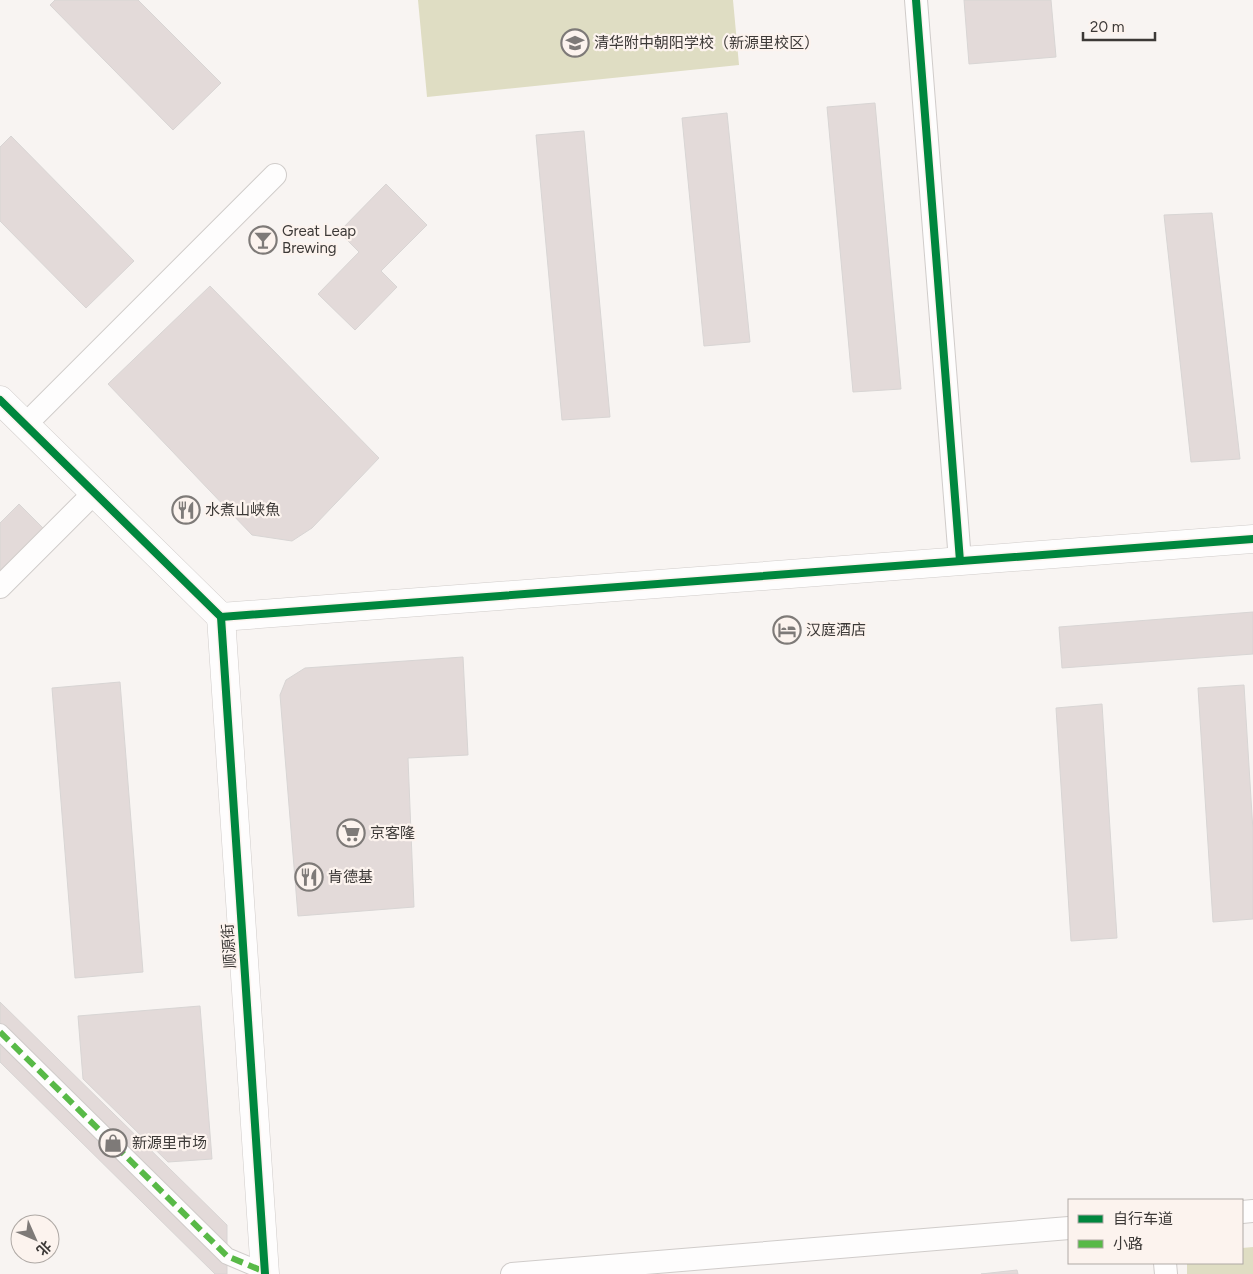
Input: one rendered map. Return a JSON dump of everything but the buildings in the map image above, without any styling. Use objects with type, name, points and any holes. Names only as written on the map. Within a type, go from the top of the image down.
[{"type":"street","points":[[916,0],[960,561]]},
{"type":"street","points":[[25,425],[275,175]]},
{"type":"street","points":[[0,400],[221,617],[1253,539]]},
{"type":"street","points":[[0,587],[94,493]]},
{"type":"street","name":"顺源街","points":[[221,617],[265,1273]]},
{"type":"street","points":[[0,1032],[227,1256],[265,1273]]},
{"type":"street","points":[[512,1274],[1068,1228]]},
{"type":"shaded area","points":[[418,0],[733,0],[739,65],[427,97]]},
{"type":"shaded area","points":[[1253,1247],[1253,1274],[1187,1274],[1187,1264],[1243,1264],[1243,1248]]},
{"type":"marked path","points":[[0,1032],[227,1256],[265,1272]]},
{"type":"cycle path","points":[[916,0],[960,561]]},
{"type":"cycle path","points":[[0,400],[221,617],[1253,539]]},
{"type":"cycle path","points":[[221,617],[265,1274]]},
{"type":"place","name":"清华附中朝阳学校（新源里校区）","points":[[575,43]]},
{"type":"place","name":"Great Leap Brewing","points":[[263,240]]},
{"type":"place","name":"水煮山峡魚","points":[[186,510]]},
{"type":"place","name":"汉庭酒店","points":[[787,630]]},
{"type":"place","name":"京客隆","points":[[351,833]]},
{"type":"place","name":"肯德基","points":[[309,877]]},
{"type":"place","name":"新源里市场","points":[[113,1143]]}]
